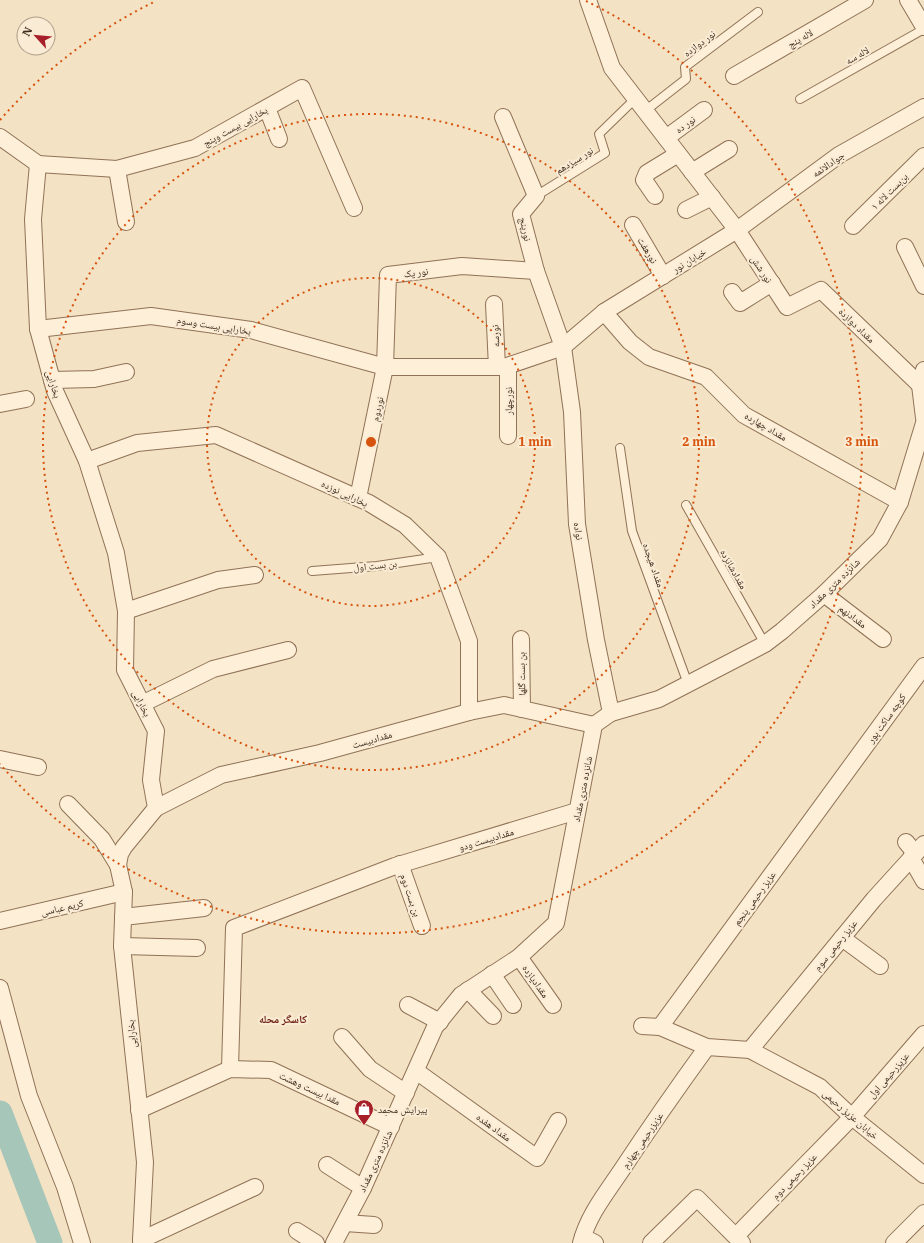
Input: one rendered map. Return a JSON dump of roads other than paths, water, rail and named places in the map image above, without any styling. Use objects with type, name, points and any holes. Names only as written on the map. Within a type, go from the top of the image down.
[{"type":"street","points":[[588,0],[612,68],[737,230]]},
{"type":"street","name":"لاله پنج","points":[[734,76],[865,0]]},
{"type":"street","points":[[908,0],[924,28]]},
{"type":"street","name":"بخارایی بیست وپنج","points":[[38,164],[117,170],[195,148],[302,88],[354,208]]},
{"type":"street","name":"جوادالائمه","points":[[737,230],[839,155],[924,107]]},
{"type":"street","points":[[267,108],[279,139]]},
{"type":"street","name":"نور ده","points":[[666,138],[704,110]]},
{"type":"street","points":[[503,117],[536,196]]},
{"type":"street","points":[[0,137],[38,164]]},
{"type":"street","points":[[692,172],[729,149]]},
{"type":"street","points":[[655,196],[644,180],[647,173],[678,154]]},
{"type":"street","name":"بن‌بست لاله ۱","points":[[853,226],[924,156]]},
{"type":"street","name":"بخارایی","points":[[38,164],[34,219],[38,329],[55,391],[87,461],[116,553],[126,610],[124,670],[156,731],[151,780],[156,808]]},
{"type":"street","points":[[117,170],[126,222]]},
{"type":"street","name":"نورپنج","points":[[536,196],[521,214],[536,271],[563,347]]},
{"type":"street","points":[[686,210],[712,197]]},
{"type":"street","name":"نورهفت","points":[[633,224],[663,276]]},
{"type":"street","name":"خیابان نور","points":[[385,367],[503,367],[563,347],[604,312],[737,230]]},
{"type":"street","name":"نور شش","points":[[737,230],[787,307]]},
{"type":"street","points":[[906,248],[924,286]]},
{"type":"street","name":"نور یک","points":[[385,367],[388,275],[462,266],[536,271]]},
{"type":"street","points":[[732,292],[740,303],[772,283]]},
{"type":"street","name":"مقداد دوازده","points":[[787,307],[821,290],[922,377]]},
{"type":"street","name":"نورسه","points":[[494,304],[503,367]]},
{"type":"street","name":"مقداد چهارده","points":[[604,312],[630,342],[649,357],[706,376],[744,415],[900,502]]},
{"type":"street","name":"بخارایی بیست وسوم","points":[[38,329],[151,316],[251,330],[385,367]]},
{"type":"street","name":"نواده","points":[[563,347],[572,412],[577,524],[596,640],[611,713]]},
{"type":"street","name":"نوردوم","points":[[358,498],[385,367]]},
{"type":"street","name":"نورچهار","points":[[503,367],[508,436]]},
{"type":"street","points":[[52,380],[94,379],[126,372]]},
{"type":"street","points":[[922,377],[924,418]]},
{"type":"street","points":[[0,404],[26,399]]},
{"type":"street","name":"شانزده متری مقداد","points":[[334,1243],[363,1188],[435,1027],[461,995],[519,957],[556,923],[594,725],[611,713],[659,700],[765,644],[782,632],[824,594],[880,539],[900,502],[924,423]]},
{"type":"street","name":"بخارایی نوزده","points":[[87,461],[137,443],[216,435],[369,503],[405,525],[438,557],[469,641],[469,712]]},
{"type":"street","points":[[126,610],[218,580],[255,575]]},
{"type":"street","name":"مقدادنهم","points":[[824,594],[883,639]]},
{"type":"street","name":"بن بست گلها","points":[[521,639],[522,709]]},
{"type":"street","points":[[142,704],[213,669],[288,650]]},
{"type":"street","name":"کوچه ساکت پور","points":[[847,770],[924,666]]},
{"type":"street","name":"مقدادبیست","points":[[156,808],[221,775],[320,753],[469,712],[504,705],[594,725]]},
{"type":"street","points":[[0,759],[38,767]]},
{"type":"street","name":"عزیز رحیمی پنجم","points":[[660,1027],[847,770]]},
{"type":"street","points":[[68,804],[102,838],[118,865]]},
{"type":"street","points":[[118,865],[120,854],[124,847],[156,808]]},
{"type":"street","name":"مقدادبیست ودو","points":[[230,1069],[234,928],[398,865],[577,811]]},
{"type":"street","points":[[914,849],[924,881]]},
{"type":"street","name":"عزیز رحیمی سوم","points":[[750,1050],[914,849]]},
{"type":"street","name":"بخارایی","points":[[118,865],[124,892],[122,946],[145,1162],[142,1241]]},
{"type":"street","name":"بن بست دوم","points":[[398,865],[422,926]]},
{"type":"street","name":"کریم عباسی","points":[[0,921],[124,892]]},
{"type":"street","points":[[123,917],[204,908]]},
{"type":"street","points":[[842,938],[880,966]]},
{"type":"street","points":[[122,946],[197,948]]},
{"type":"street","name":"مقدادیازده","points":[[519,957],[553,1005]]},
{"type":"street","points":[[492,974],[513,1005]]},
{"type":"street","points":[[0,988],[29,1096],[65,1188],[82,1243]]},
{"type":"street","points":[[468,990],[493,1016]]},
{"type":"street","points":[[408,1005],[440,1022]]},
{"type":"street","points":[[642,1026],[660,1027],[707,1047],[750,1050]]},
{"type":"street","name":"عزیزرحیمی اول","points":[[852,1117],[924,1034]]},
{"type":"street","points":[[342,1037],[370,1069],[406,1093]]},
{"type":"street","name":"عزیزرحیمی چهارم","points":[[586,1241],[595,1210],[662,1110],[707,1047]]},
{"type":"street","name":"خیابان عزیز رحیمی","points":[[750,1050],[820,1087],[852,1117],[924,1175]]},
{"type":"street","name":"مقدا بیست وهشت","points":[[139,1110],[230,1069],[271,1070],[391,1127]]},
{"type":"street","name":"مقداد هفده","points":[[416,1071],[537,1158],[558,1121]]},
{"type":"street","name":"عزیز رحیمی دوم","points":[[739,1239],[852,1117]]},
{"type":"street","points":[[327,1165],[363,1188]]},
{"type":"street","points":[[142,1241],[255,1187]]},
{"type":"street","points":[[651,1243],[697,1198],[739,1239]]},
{"type":"street","points":[[894,1243],[924,1213]]},
{"type":"street","points":[[345,1223],[374,1225]]},
{"type":"street","points":[[296,1231],[316,1243]]},
{"type":"lane","name":"نور دوازده","points":[[640,104],[686,79],[684,67],[758,12]]},
{"type":"lane","name":"لاله سه","points":[[800,99],[924,28]]},
{"type":"lane","name":"نور سیزدهم","points":[[536,196],[605,153],[600,134],[640,104]]},
{"type":"lane","name":"مقداد هیجده","points":[[620,448],[632,531],[688,684]]},
{"type":"lane","name":"مقدادشانزده","points":[[686,504],[765,644]]},
{"type":"lane","name":"بن بست اول","points":[[312,571],[377,566],[438,557]]},
{"type":"waterway","points":[[0,1113],[50,1243]]},
{"type":"place","name":"پیرایش محمد","points":[[364,1126]]},
{"type":"district","name":"کاسگر محله","points":[[283,1019]]}]
